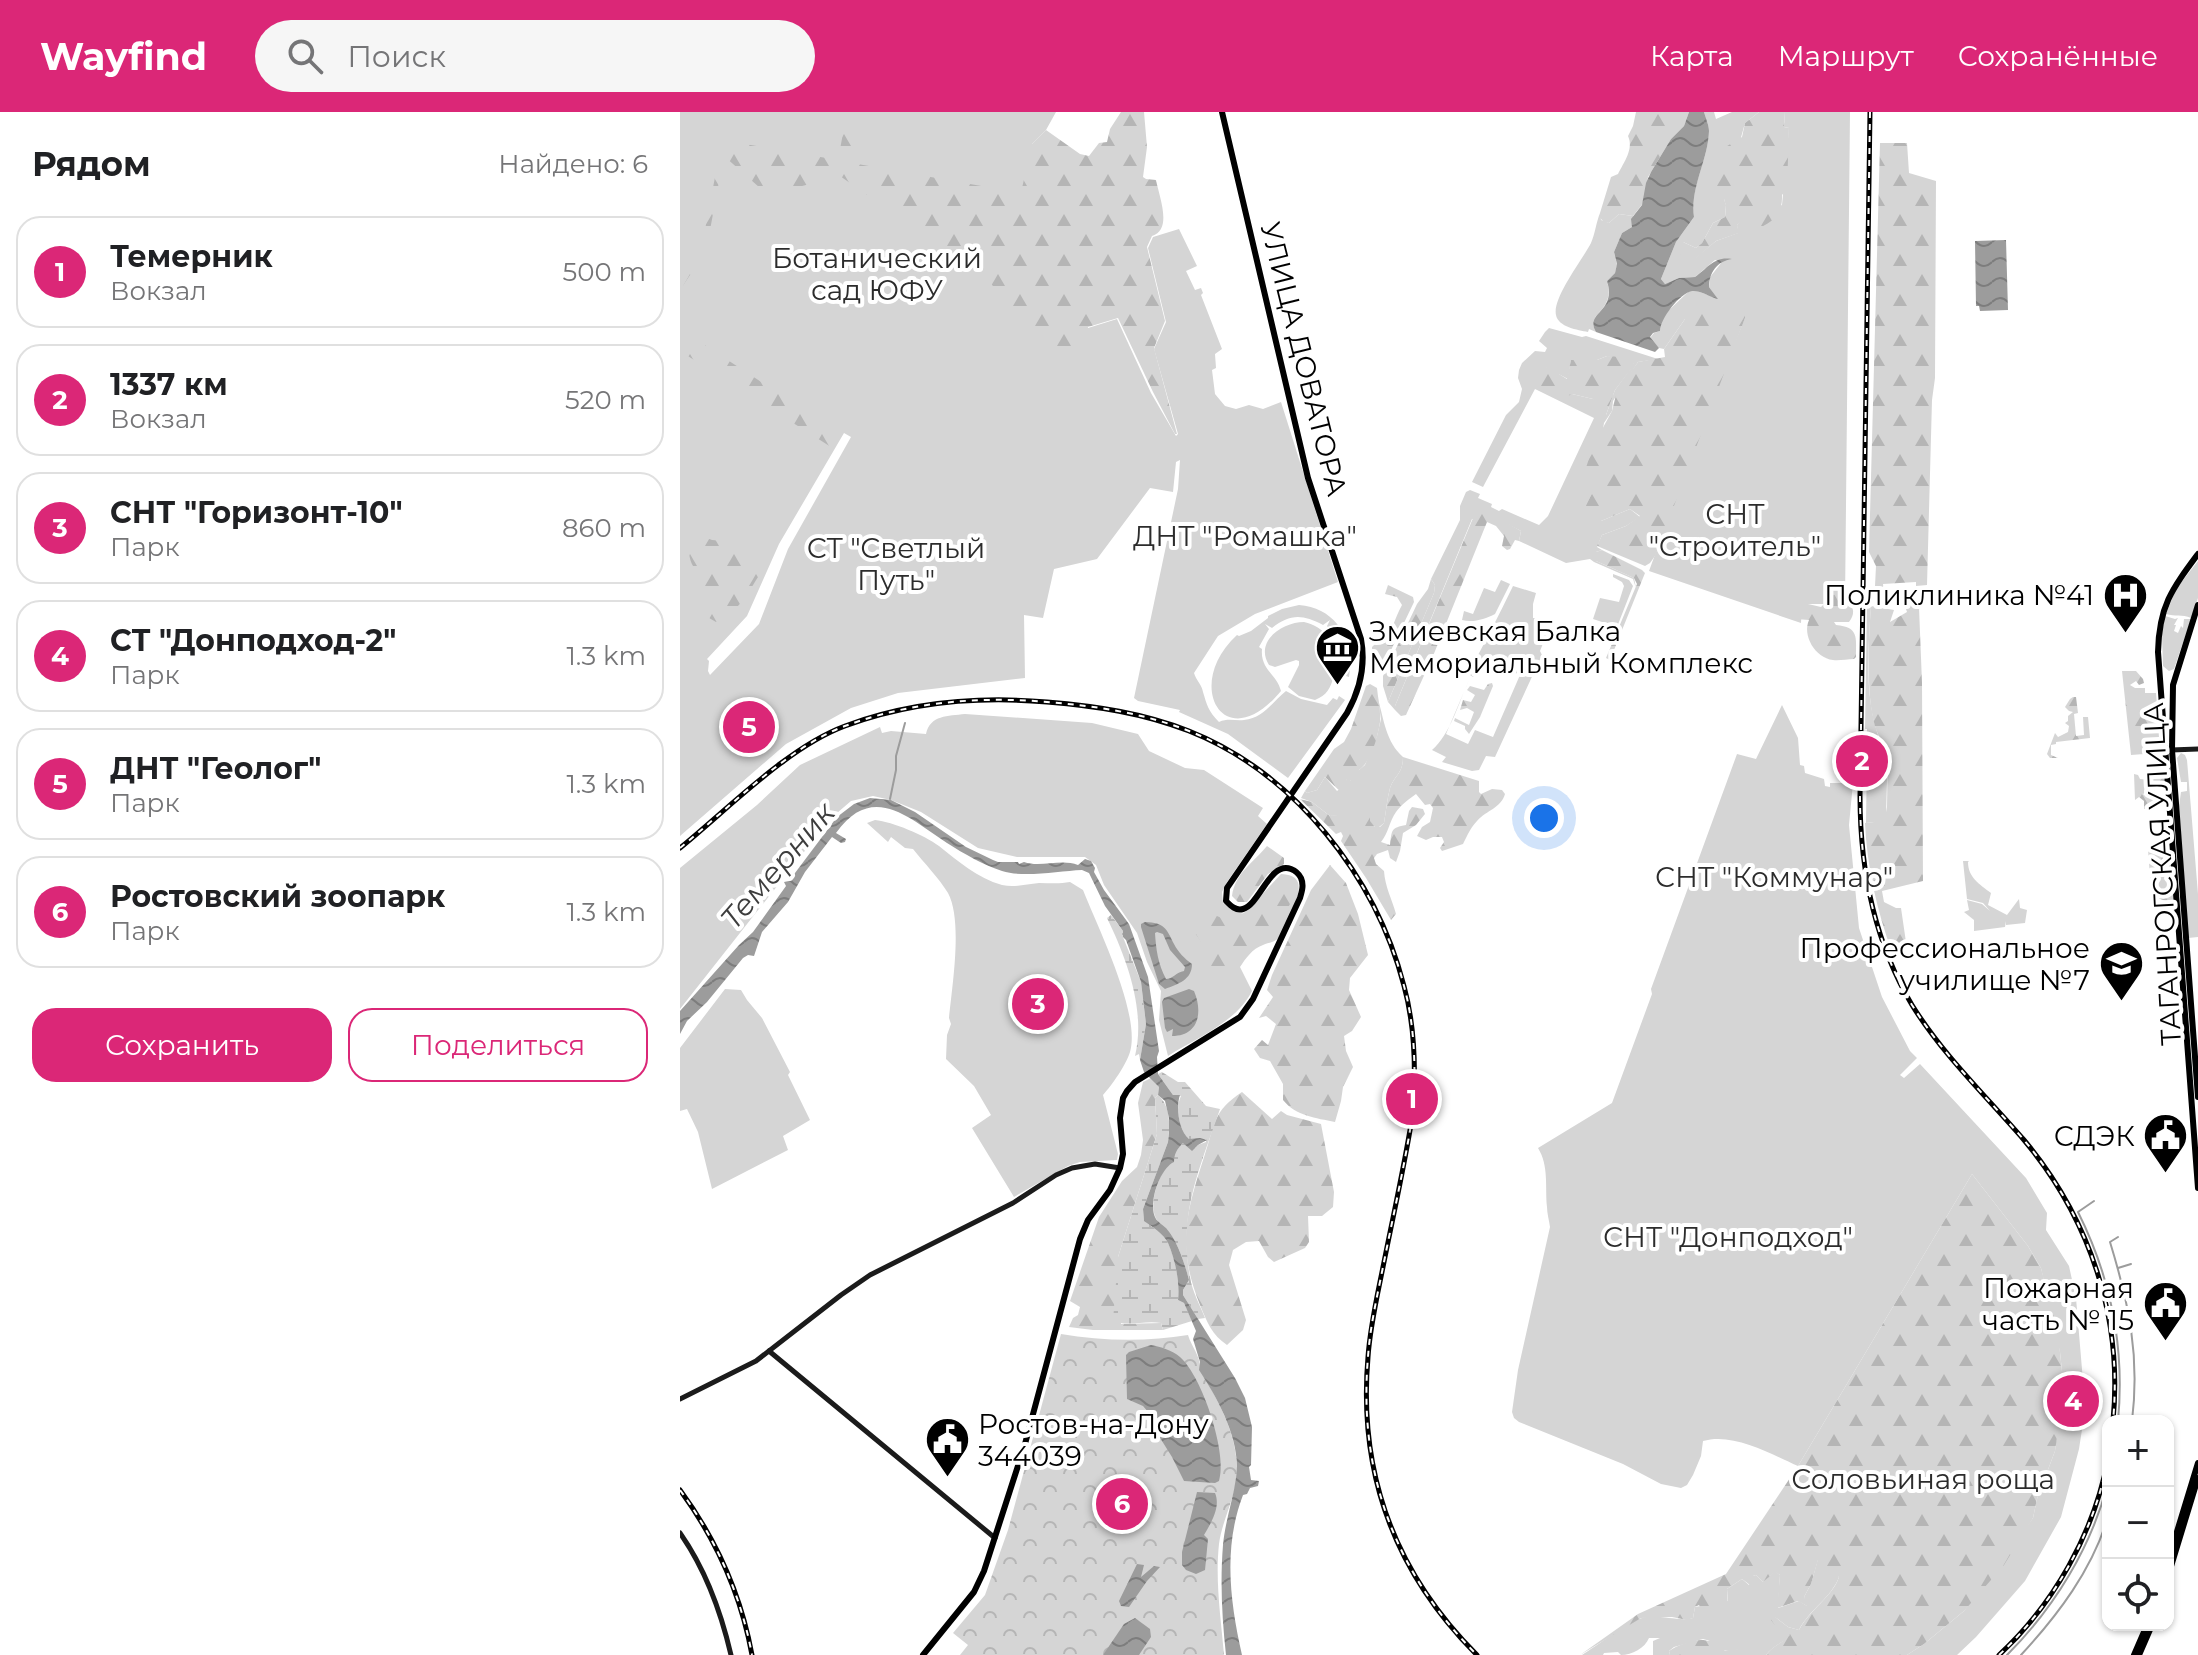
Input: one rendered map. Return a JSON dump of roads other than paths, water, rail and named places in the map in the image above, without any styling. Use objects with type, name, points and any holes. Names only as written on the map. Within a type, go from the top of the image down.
[{"type":"main road","name":"УЛИЦА ДОВАТОРА","points":[[1120,1168],[1123,1098],[1135,1082],[1235,1022],[1257,993],[1300,898],[1301,878],[1286,868],[1275,873],[1246,908],[1235,909],[1225,898],[1230,882],[1337,729],[1353,703],[1362,673],[1363,650],[1357,625],[1308,478],[1222,112]]},
{"type":"main road","name":"ТАГАНРОГСКАЯ УЛИЦА","points":[[2197,556],[2166,602],[2159,634],[2159,664],[2198,1097]]},
{"type":"main road","name":"ТАГАНРОГСКАЯ УЛИЦА","points":[[2198,605],[2173,685],[2169,751],[2198,1188]]},
{"type":"main road","points":[[2159,664],[2162,670],[2168,672],[2178,666]]},
{"type":"main road","points":[[2161,684],[2166,676],[2171,678],[2173,685]]},
{"type":"main road","points":[[2169,751],[2198,749]]},
{"type":"main road","points":[[680,1399],[743,1369],[870,1275],[1013,1203],[1056,1175],[1095,1164],[1120,1168],[1080,1239],[1025,1444],[984,1571],[974,1592],[923,1655]]},
{"type":"main road","points":[[769,1351],[995,1538]]},
{"type":"main road","points":[[2169,1559],[2198,1463]]},
{"type":"main road","points":[[2173,1559],[2198,1478]]},
{"type":"main road","points":[[680,1533],[706,1577],[723,1622],[731,1655]]},
{"type":"main road","points":[[2136,1655],[2147,1631]]},
{"type":"water","points":[[1689,112],[1704,112],[1709,129],[1708,142],[1695,195],[1694,217],[1676,242],[1661,279],[1665,284],[1679,278],[1695,277],[1716,261],[1732,259],[1718,265],[1710,277],[1709,287],[1718,299],[1692,291],[1672,307],[1660,331],[1650,337],[1659,348],[1655,352],[1596,332],[1593,325],[1608,300],[1607,281],[1615,273],[1617,264],[1614,252],[1622,233],[1632,227],[1631,219],[1642,205],[1651,172],[1671,139],[1684,126]]},
{"type":"water","points":[[2006,240],[2008,310],[1980,311],[1976,306],[1975,241]]},
{"type":"water","points":[[870,798],[891,800],[915,812],[966,847],[998,862],[1065,862],[1078,865],[1085,859],[1091,861],[1104,890],[1129,924],[1148,977],[1159,1051],[1158,1074],[1173,1095],[1180,1095],[1179,1118],[1185,1135],[1189,1139],[1207,1140],[1192,1151],[1183,1143],[1179,1147],[1174,1162],[1164,1171],[1156,1188],[1154,1213],[1170,1233],[1183,1260],[1189,1280],[1183,1295],[1235,1378],[1245,1398],[1252,1427],[1249,1467],[1251,1480],[1259,1481],[1258,1486],[1250,1488],[1243,1495],[1233,1534],[1230,1575],[1242,1655],[1226,1655],[1222,1600],[1223,1545],[1236,1478],[1235,1450],[1221,1407],[1199,1370],[1200,1362],[1193,1339],[1196,1331],[1184,1303],[1178,1300],[1178,1278],[1171,1249],[1164,1236],[1144,1221],[1143,1209],[1168,1142],[1169,1118],[1165,1101],[1158,1095],[1159,1087],[1144,1072],[1140,1060],[1146,1024],[1141,982],[1123,931],[1105,906],[1089,873],[1082,870],[1031,874],[1002,871],[960,851],[892,810],[878,807],[864,809],[836,833],[846,839],[845,842],[832,837],[805,872],[788,902],[762,932],[754,956],[743,958],[687,1021],[680,1034],[680,1011],[753,932],[786,886],[784,882],[789,881],[837,817],[854,804]]},
{"type":"water","points":[[1145,922],[1164,927],[1184,958],[1192,964],[1190,974],[1183,981],[1165,989],[1159,984],[1141,924]],"holes":[[[1155,933],[1163,934],[1170,950],[1185,967],[1184,971],[1166,979],[1158,956]]]},
{"type":"water","points":[[1189,989],[1194,991],[1197,999],[1196,1021],[1188,1032],[1172,1036],[1173,1029],[1167,1032],[1165,1028],[1162,1002],[1164,998]]},
{"type":"water","points":[[1151,1345],[1177,1355],[1197,1381],[1211,1416],[1220,1453],[1219,1481],[1215,1483],[1184,1481],[1157,1433],[1155,1420],[1143,1406],[1127,1399],[1126,1355]]},
{"type":"water","points":[[1197,1492],[1215,1493],[1217,1504],[1204,1535],[1208,1539],[1205,1570],[1196,1574],[1182,1565],[1182,1552]]},
{"type":"water","points":[[1137,1564],[1144,1565],[1141,1577],[1154,1566],[1160,1567],[1129,1607],[1121,1606],[1119,1601]]},
{"type":"water","points":[[1135,1618],[1150,1629],[1151,1637],[1139,1655],[1103,1655],[1124,1624]]},
{"type":"waterway","points":[[890,799],[896,756],[905,723]]},
{"type":"waterway","points":[[2094,1201],[2078,1212],[2099,1262],[2113,1314],[2119,1367],[2118,1415]]},
{"type":"waterway","points":[[2118,1237],[2110,1242],[2123,1287],[2134,1352],[2132,1415]]},
{"type":"waterway","points":[[2118,1268],[2131,1264]]},
{"type":"waterway","points":[[2007,1655],[2040,1617],[2069,1576],[2092,1531],[2107,1487]]},
{"type":"waterway","points":[[2021,1655],[2072,1591],[2102,1534]]},
{"type":"railway","points":[[1870,112],[1860,796],[1866,878],[1888,956],[1912,1005],[1951,1058],[2024,1140],[2047,1171],[2084,1236],[2107,1308],[2113,1345],[2113,1415]]},
{"type":"railway","points":[[680,848],[759,780],[824,736],[894,711],[970,701],[1021,700],[1083,706],[1119,711],[1172,725],[1228,750],[1263,773],[1296,801],[1326,833],[1352,868],[1374,906],[1391,945],[1408,1001],[1414,1048],[1413,1112],[1370,1334],[1366,1400],[1369,1441],[1376,1481],[1404,1555],[1448,1623],[1477,1655]]},
{"type":"railway","points":[[1999,1655],[2037,1613],[2069,1566],[2102,1487]]},
{"type":"railway","points":[[680,1490],[705,1528],[725,1568],[741,1611],[752,1655]]},
{"type":"place","name":"Поликлиника №41","points":[[2125,634]]},
{"type":"place","name":"Змиевская Балка Мемориальный Комплекс","points":[[1338,686]]},
{"type":"place","name":"ДНТ \"Геолог\"","points":[[749,727]]},
{"type":"place","name":"1337 км","points":[[1862,761]]},
{"type":"place","name":"Профессиональное училище №7","points":[[2121,1003]]},
{"type":"place","name":"СНТ \"Горизонт-10\"","points":[[1038,1004]]},
{"type":"place","name":"Темерник","points":[[1412,1099]]},
{"type":"place","name":"СДЭК","points":[[2166,1175]]},
{"type":"place","name":"Пожарная часть № 15","points":[[2165,1343]]},
{"type":"place","name":"СТ \"Донподход-2\"","points":[[2073,1401]]},
{"type":"place","name":"Ростов-на-Дону 344039","points":[[947,1479]]},
{"type":"place","name":"Ростовский зоопарк","points":[[1122,1504]]},
{"type":"park label","name":"Ботанический сад ЮФУ","points":[[877,274]]},
{"type":"park label","name":"СНТ \"Строитель\"","points":[[1735,530]]},
{"type":"park label","name":"ДНТ \"Ромашка\"","points":[[1245,536]]},
{"type":"park label","name":"СТ \"Светлый Путь\"","points":[[896,564]]},
{"type":"park label","name":"СНТ \"Коммунар\"","points":[[1774,877]]},
{"type":"park label","name":"СНТ \"Донподход\"","points":[[1728,1237]]},
{"type":"park label","name":"Соловьиная роща","points":[[1923,1479]]}]
